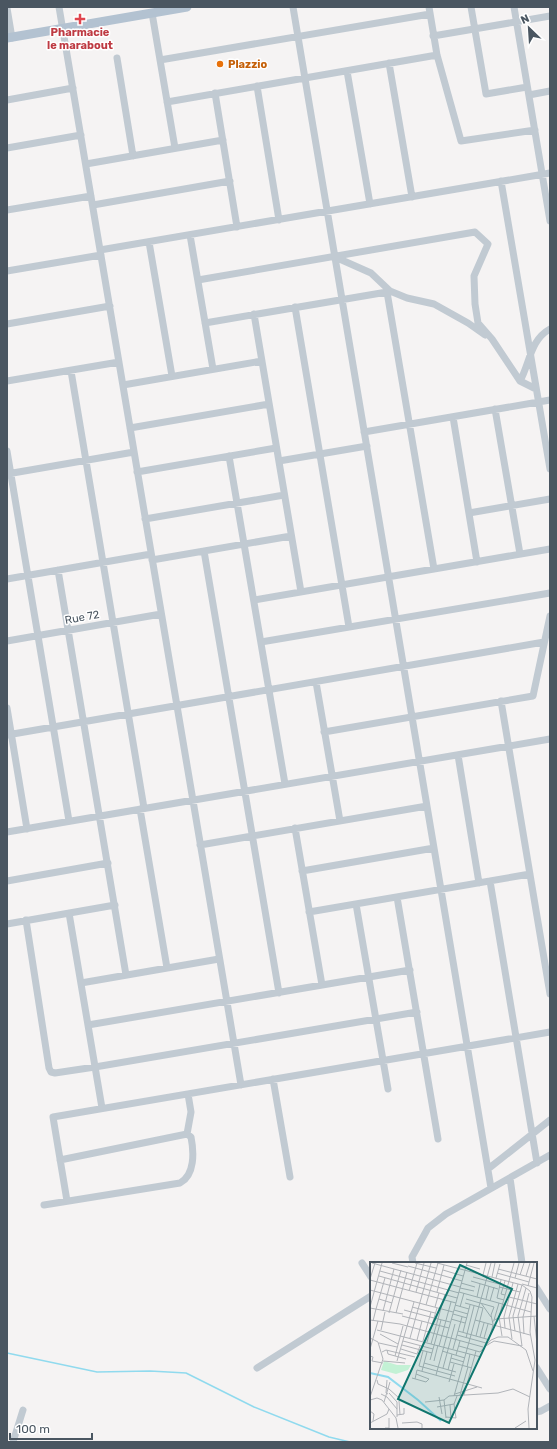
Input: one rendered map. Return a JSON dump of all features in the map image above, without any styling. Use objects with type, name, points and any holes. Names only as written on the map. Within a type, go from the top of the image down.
[{"type":"main road","points":[[9,38],[187,7]]},
{"type":"street","points":[[59,7],[240,1085]]},
{"type":"street","points":[[293,7],[491,1188]]},
{"type":"street","points":[[471,7],[486,94],[550,91]]},
{"type":"street","points":[[514,7],[550,221]]},
{"type":"street","points":[[7,8],[9,38]]},
{"type":"street","points":[[160,60],[298,36],[429,10],[437,55],[461,141],[535,130]]},
{"type":"street","points":[[152,13],[175,148]]},
{"type":"street","points":[[433,36],[550,16]]},
{"type":"street","points":[[167,102],[437,55]]},
{"type":"street","points":[[117,58],[133,156]]},
{"type":"street","points":[[389,63],[412,197]]},
{"type":"street","points":[[347,71],[370,204]]},
{"type":"street","points":[[256,86],[279,220]]},
{"type":"street","points":[[7,100],[73,88]]},
{"type":"street","points":[[215,93],[237,227]]},
{"type":"street","points":[[7,148],[81,135]]},
{"type":"street","points":[[86,164],[223,140]]},
{"type":"street","points":[[7,271],[149,242],[550,173]]},
{"type":"street","points":[[501,181],[550,469]]},
{"type":"street","points":[[92,205],[230,182]]},
{"type":"street","points":[[7,210],[91,196]]},
{"type":"street","points":[[198,280],[475,232],[488,244],[474,276],[475,304],[478,323],[492,339],[520,381],[536,389]]},
{"type":"street","points":[[190,235],[213,369]]},
{"type":"street","points":[[149,242],[172,376]]},
{"type":"street","points":[[335,257],[371,272],[390,291],[407,298],[434,304],[468,323],[492,339]]},
{"type":"street","points":[[205,323],[387,292],[434,569]]},
{"type":"street","points":[[7,324],[110,306]]},
{"type":"street","points":[[296,307],[349,627]]},
{"type":"street","points":[[254,314],[301,592]]},
{"type":"street","points":[[520,381],[527,368],[530,351],[544,332],[550,329]]},
{"type":"street","points":[[123,385],[262,361]]},
{"type":"street","points":[[7,382],[119,362]]},
{"type":"street","points":[[71,370],[128,714],[166,968]]},
{"type":"street","points":[[364,432],[550,400]]},
{"type":"street","points":[[130,428],[269,404]]},
{"type":"street","points":[[496,409],[520,554]]},
{"type":"street","points":[[453,417],[477,562]]},
{"type":"street","points":[[279,461],[367,446]]},
{"type":"street","points":[[137,472],[276,448]]},
{"type":"street","points":[[7,451],[9,474],[28,576],[69,821]]},
{"type":"street","points":[[9,474],[134,452]]},
{"type":"street","points":[[230,456],[285,784]]},
{"type":"street","points":[[145,519],[284,495]]},
{"type":"street","points":[[469,513],[550,499]]},
{"type":"street","points":[[7,579],[103,563],[204,551],[291,536]]},
{"type":"street","points":[[254,600],[550,549]]},
{"type":"street","points":[[204,551],[279,992]]},
{"type":"street","points":[[58,570],[126,975]]},
{"type":"street","points":[[261,642],[550,593]]},
{"type":"street","name":"Rue 72","points":[[7,641],[161,614]]},
{"type":"street","points":[[324,732],[533,696],[544,642],[548,632],[550,616]]},
{"type":"street","points":[[9,734],[544,642]]},
{"type":"street","points":[[316,682],[340,821]]},
{"type":"street","points":[[501,701],[550,994]]},
{"type":"street","points":[[7,708],[9,734],[27,828]]},
{"type":"street","points":[[7,832],[550,739]]},
{"type":"street","points":[[458,755],[479,883]]},
{"type":"street","points":[[200,845],[427,806]]},
{"type":"street","points":[[295,828],[322,985]]},
{"type":"street","points":[[302,870],[434,848]]},
{"type":"street","points":[[7,881],[108,864]]},
{"type":"street","points":[[309,912],[530,874]]},
{"type":"street","points":[[490,881],[537,1162]]},
{"type":"street","points":[[397,897],[438,1139]]},
{"type":"street","points":[[356,904],[388,1089]]},
{"type":"street","points":[[7,924],[115,905]]},
{"type":"street","points":[[69,913],[102,1108]]},
{"type":"street","points":[[26,920],[49,1068],[51,1072],[55,1073],[417,1012]]},
{"type":"street","points":[[81,982],[219,959]]},
{"type":"street","points":[[88,1025],[410,970]]},
{"type":"street","points":[[67,1201],[53,1117],[550,1032]]},
{"type":"street","points":[[273,1079],[290,1177]]},
{"type":"street","points":[[187,1134],[191,1112],[188,1094]]},
{"type":"street","points":[[488,1169],[550,1120]]},
{"type":"street","points":[[60,1160],[187,1134]]},
{"type":"street","points":[[44,1205],[180,1183],[185,1180],[191,1170],[193,1147],[191,1137],[187,1134]]},
{"type":"street","points":[[413,1262],[412,1257],[428,1228],[446,1214],[537,1162],[549,1157]]},
{"type":"street","points":[[510,1178],[522,1262]]},
{"type":"street","points":[[362,1263],[370,1275]]},
{"type":"street","points":[[537,1289],[550,1309]]},
{"type":"street","points":[[257,1368],[370,1297]]},
{"type":"street","points":[[537,1369],[550,1389]]},
{"type":"street","points":[[537,1412],[550,1406]]},
{"type":"street","points":[[11,1440],[23,1410]]},
{"type":"waterway","points":[[7,1353],[97,1372],[150,1371],[186,1373],[254,1407],[329,1437],[350,1442]]},
{"type":"place","name":"Pharmacie le marabout","points":[[80,19]]},
{"type":"place","name":"Plazzio","points":[[220,64]]}]
